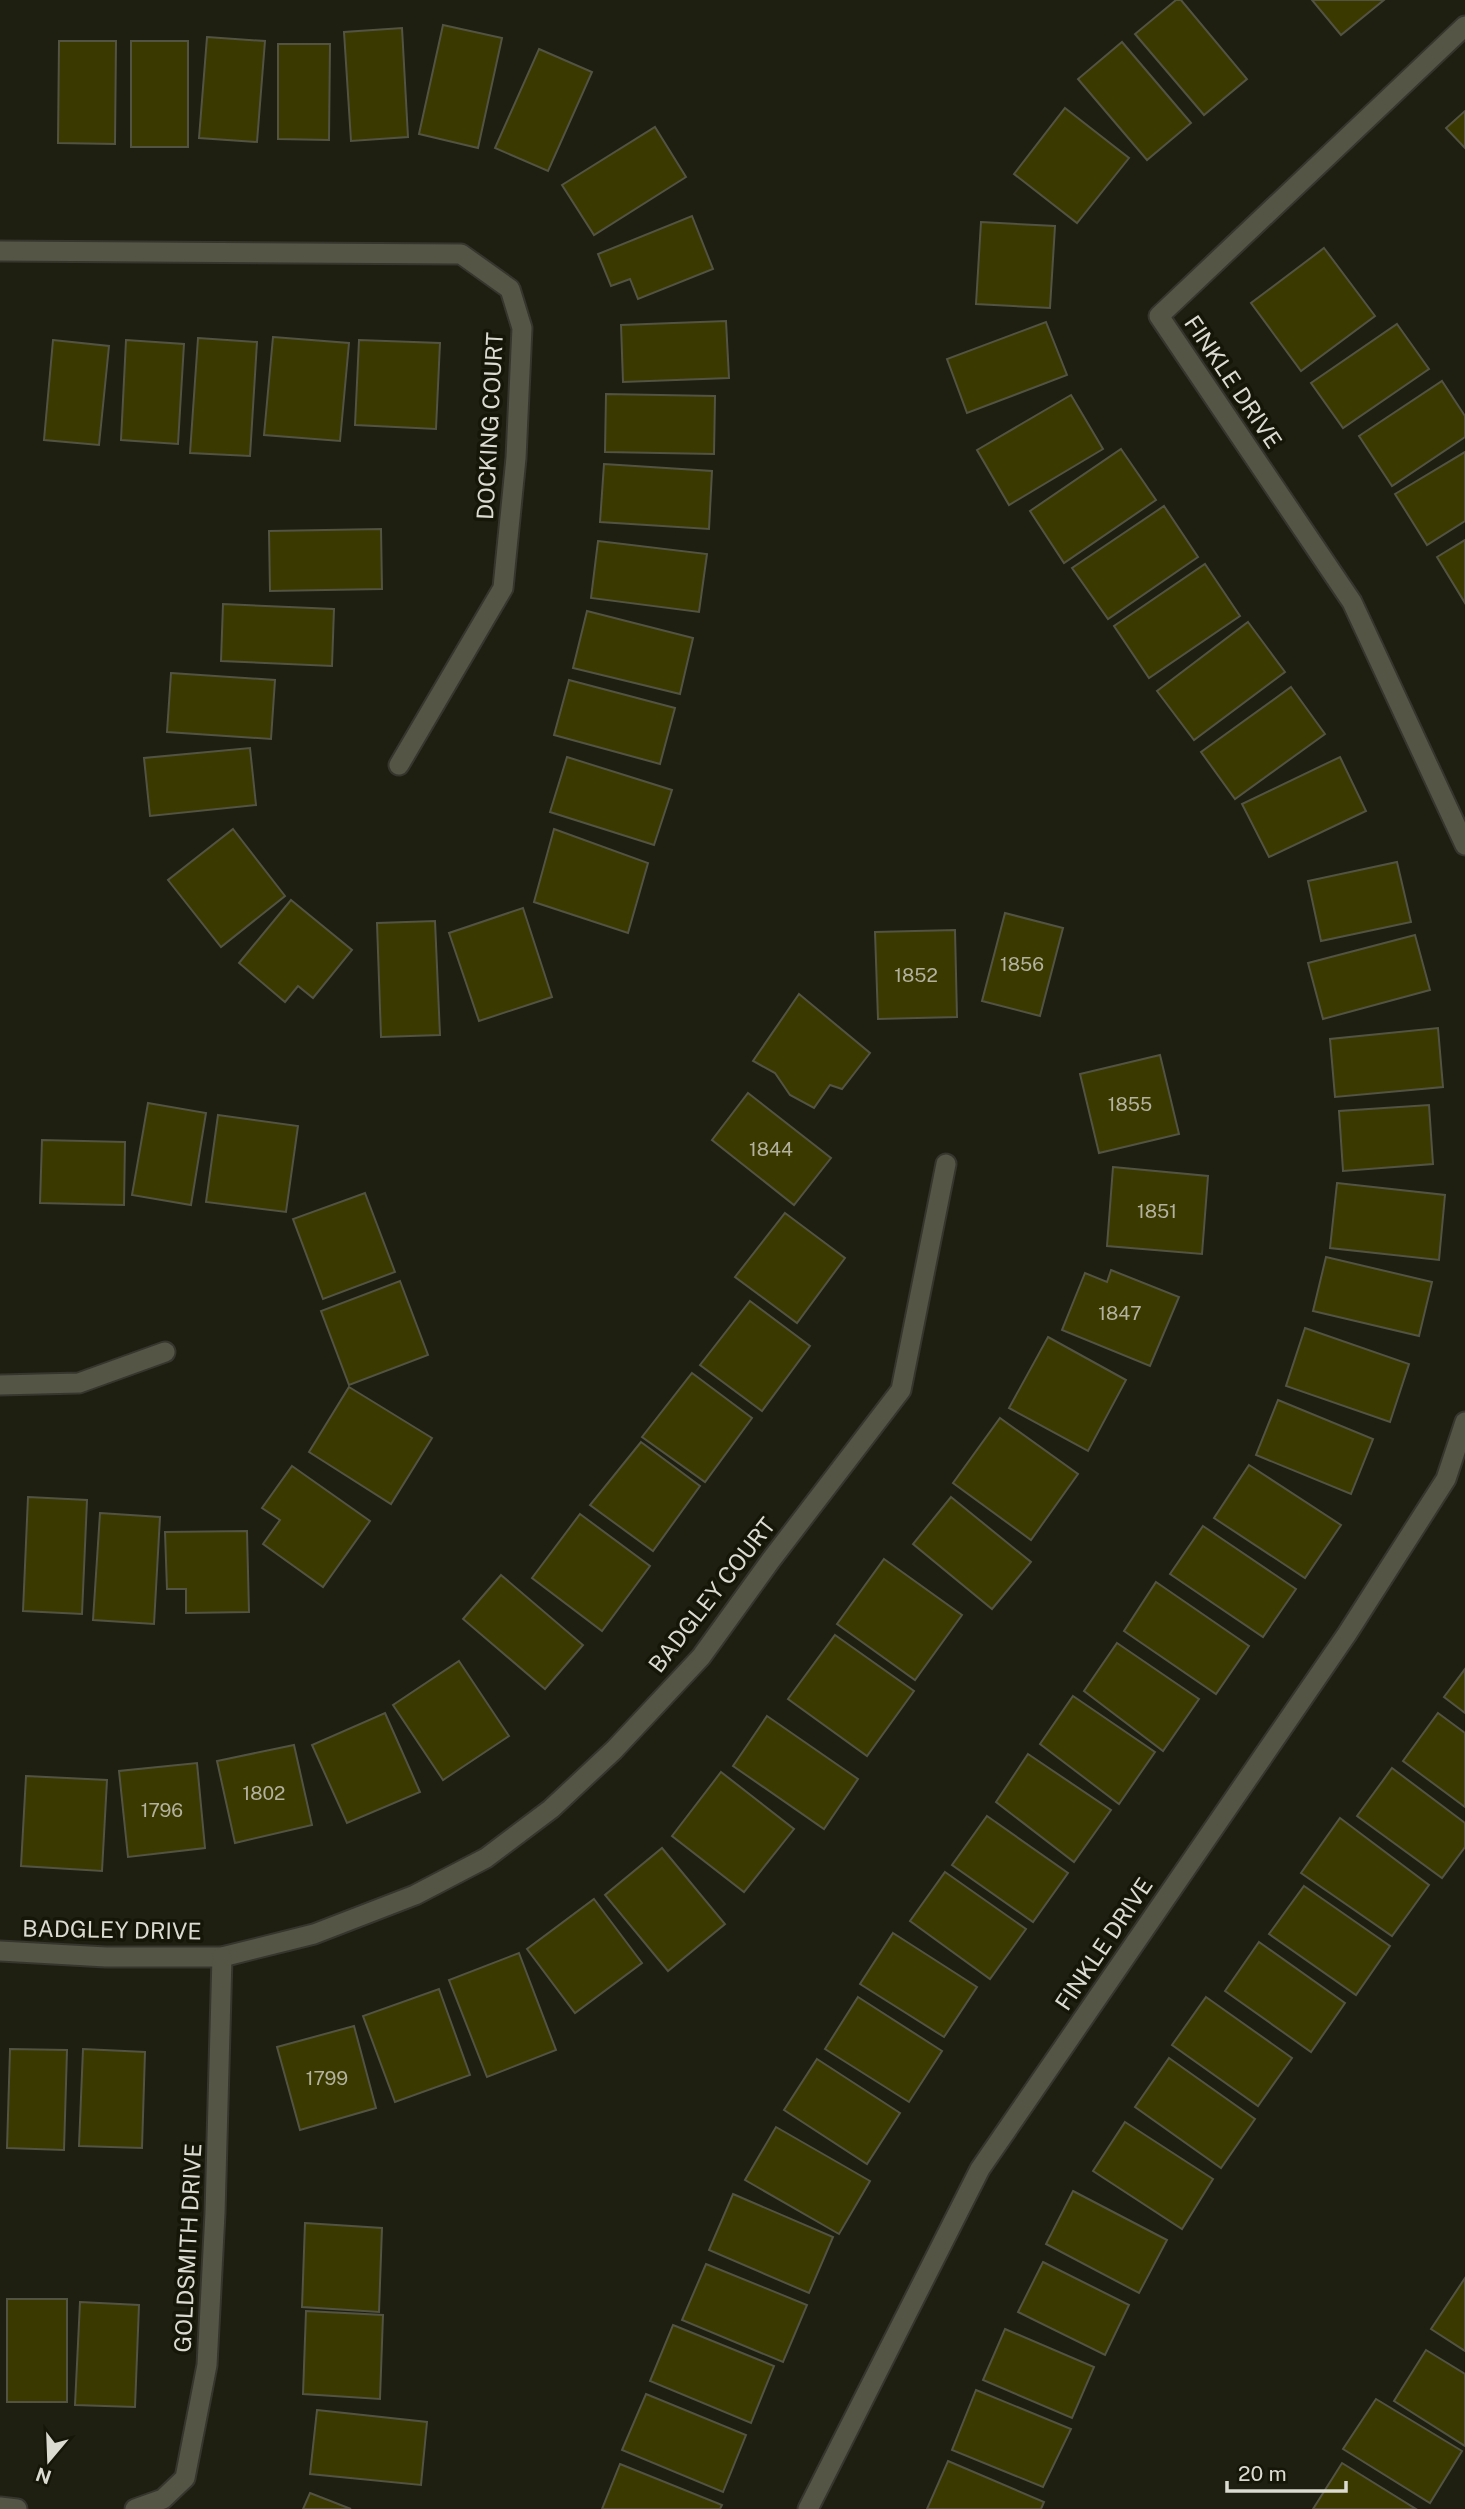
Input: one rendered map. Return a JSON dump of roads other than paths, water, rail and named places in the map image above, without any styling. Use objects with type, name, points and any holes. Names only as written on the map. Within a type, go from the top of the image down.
[{"type":"street","name":"FINKLE DRIVE","points":[[1465,26],[1159,316],[1352,602],[1465,845]]},
{"type":"street","name":"DOCKING COURT","points":[[0,251],[460,254],[510,289],[522,328],[516,458],[503,588],[400,765]]},
{"type":"street","name":"BADGLEY COURT","points":[[222,1957],[314,1934],[415,1895],[486,1858],[551,1809],[614,1750],[701,1657],[771,1560],[901,1390],[946,1164]]},
{"type":"street","points":[[0,1385],[79,1383],[165,1352]]},
{"type":"street","name":"FINKLE DRIVE","points":[[808,2509],[979,2169],[1347,1634],[1446,1479],[1465,1422]]},
{"type":"street","name":"BADGLEY DRIVE","points":[[0,1951],[106,1957],[222,1957]]},
{"type":"street","name":"GOLDSMITH DRIVE","points":[[135,2509],[163,2499],[185,2478],[206,2365],[215,2213],[222,1957]]},
{"type":"street","points":[[0,2507],[17,2509]]}]
